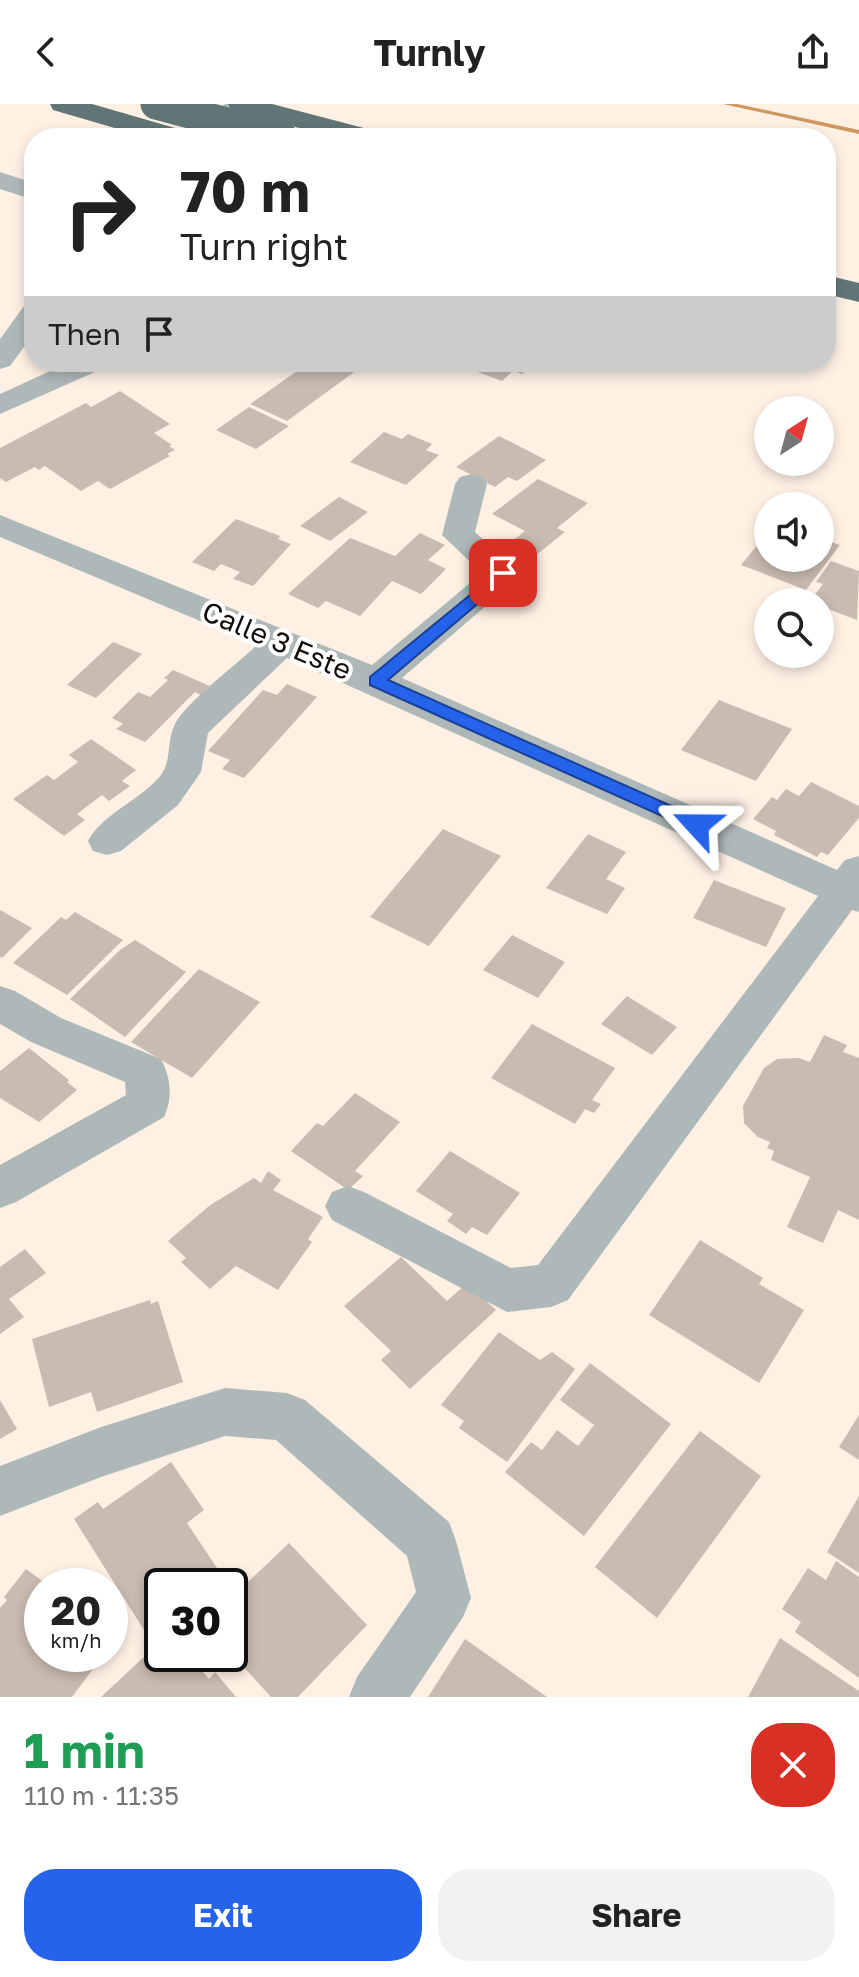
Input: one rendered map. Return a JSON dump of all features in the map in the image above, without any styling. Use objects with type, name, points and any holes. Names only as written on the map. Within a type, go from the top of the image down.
[{"type":"highway","points":[[63,104],[142,128]]},
{"type":"highway","points":[[156,104],[246,128]]},
{"type":"highway","points":[[240,104],[331,128]]},
{"type":"highway","points":[[836,287],[859,293]]},
{"type":"highway","points":[[836,315],[859,321]]},
{"type":"street","points":[[210,128],[240,104]]},
{"type":"street","points":[[0,180],[24,188]]},
{"type":"street","points":[[0,360],[24,326]]},
{"type":"street","points":[[0,405],[72,372]]},
{"type":"street","points":[[376,681],[503,573],[458,535],[471,484]]},
{"type":"street","name":"Calle 3 Este","points":[[0,525],[376,681],[854,886]]},
{"type":"street","points":[[107,841],[143,814],[173,785],[186,761],[184,742],[193,725],[281,643]]},
{"type":"street","points":[[348,1206],[507,1290],[551,1285],[854,886]]},
{"type":"street","points":[[0,1003],[46,1030],[146,1072],[148,1104],[0,1188]]},
{"type":"street","points":[[0,1491],[101,1452],[225,1412],[287,1417],[430,1541],[444,1598],[377,1697]]},
{"type":"building","points":[[296,372],[354,372],[287,421],[250,404]]},
{"type":"building","points":[[477,372],[512,372],[502,381]]},
{"type":"building","points":[[120,391],[170,424],[154,433],[172,445],[169,446],[175,450],[167,454],[170,456],[110,489],[98,481],[81,491],[45,466],[39,470],[35,467],[6,482],[0,478],[0,448],[86,403],[91,407]]},
{"type":"building","points":[[249,407],[289,426],[256,449],[216,430]]},
{"type":"building","points":[[384,432],[402,439],[408,434],[432,444],[426,450],[439,455],[406,485],[350,462]]},
{"type":"building","points":[[499,436],[546,460],[517,481],[508,477],[495,487],[456,467]]},
{"type":"building","points":[[538,479],[588,503],[557,528],[565,532],[535,556],[510,543],[525,531],[492,514]]},
{"type":"building","points":[[339,497],[368,512],[330,541],[300,526]]},
{"type":"building","points":[[236,519],[280,536],[278,539],[291,544],[253,586],[233,579],[240,572],[221,564],[214,571],[192,562]]},
{"type":"building","points":[[420,533],[445,545],[428,560],[446,569],[421,594],[392,581],[360,616],[326,601],[318,608],[288,594],[350,538],[395,556]]},
{"type":"building","points":[[754,549],[754,570],[741,565]]},
{"type":"building","points":[[834,562],[859,571],[857,620],[834,611],[834,588],[820,588],[823,584],[816,582],[823,572],[834,572]]},
{"type":"building","points":[[759,572],[820,572],[808,588]]},
{"type":"building","points":[[113,642],[142,654],[96,698],[67,685]]},
{"type":"building","points":[[173,670],[210,686],[201,695],[195,692],[145,742],[116,729],[123,724],[112,718],[138,692],[150,697],[168,680],[164,678]]},
{"type":"building","points":[[287,684],[317,697],[244,778],[222,769],[230,760],[208,751],[263,690],[277,695]]},
{"type":"building","points":[[719,700],[792,729],[756,781],[681,750]]},
{"type":"building","points":[[91,739],[136,770],[122,781],[130,786],[109,801],[102,795],[77,814],[85,820],[64,836],[13,799],[47,775],[54,780],[78,762],[69,755]]},
{"type":"building","points":[[811,782],[859,806],[859,818],[828,855],[821,852],[817,857],[774,835],[776,831],[753,819],[772,797],[777,800],[786,789],[799,796]]},
{"type":"building","points":[[443,829],[501,856],[429,946],[370,917]]},
{"type":"building","points":[[588,834],[626,852],[606,879],[625,888],[607,914],[546,888]]},
{"type":"building","points":[[714,880],[786,908],[766,947],[693,918]]},
{"type":"building","points":[[0,910],[32,928],[2,958],[0,957]]},
{"type":"building","points":[[75,912],[123,940],[67,995],[13,963],[61,917],[66,920]]},
{"type":"building","points":[[512,935],[565,962],[538,998],[483,970]]},
{"type":"building","points":[[135,940],[186,972],[125,1037],[70,999],[120,950]]},
{"type":"building","points":[[199,969],[260,1002],[192,1078],[131,1042]]},
{"type":"building","points":[[627,996],[677,1027],[652,1055],[601,1024]]},
{"type":"building","points":[[532,1024],[615,1068],[592,1100],[601,1104],[594,1113],[585,1109],[575,1124],[491,1078]]},
{"type":"building","points":[[824,1035],[847,1045],[843,1052],[859,1058],[859,1220],[838,1210],[823,1243],[787,1227],[810,1177],[771,1160],[774,1151],[767,1148],[770,1142],[758,1137],[744,1123],[743,1106],[764,1068],[777,1059],[799,1058],[810,1062]]},
{"type":"building","points":[[29,1048],[77,1090],[39,1122],[0,1098],[0,1071]]},
{"type":"building","points":[[355,1093],[400,1122],[355,1171],[363,1176],[348,1190],[291,1151],[317,1123],[323,1126]]},
{"type":"building","points":[[450,1151],[520,1193],[487,1235],[472,1227],[466,1234],[447,1221],[453,1214],[416,1191]]},
{"type":"building","points":[[268,1171],[281,1180],[273,1190],[323,1217],[308,1239],[312,1242],[278,1290],[236,1266],[210,1289],[181,1262],[186,1258],[168,1241],[209,1206],[254,1178],[261,1183]]},
{"type":"building","points":[[700,1240],[763,1278],[759,1284],[804,1310],[759,1383],[649,1315]]},
{"type":"building","points":[[25,1249],[46,1273],[9,1299],[24,1317],[0,1334],[0,1267]]},
{"type":"building","points":[[401,1257],[447,1301],[467,1283],[496,1310],[410,1389],[381,1360],[391,1351],[344,1306]]},
{"type":"building","points":[[150,1300],[151,1304],[158,1301],[183,1382],[97,1412],[91,1392],[49,1407],[32,1339]]},
{"type":"building","points":[[499,1332],[540,1360],[552,1352],[575,1369],[507,1462],[459,1428],[464,1421],[441,1405]]},
{"type":"building","points":[[590,1363],[671,1424],[584,1536],[505,1472],[531,1442],[542,1450],[557,1430],[578,1446],[594,1425],[560,1400]]},
{"type":"building","points":[[0,1400],[17,1429],[0,1439]]},
{"type":"building","points":[[859,1415],[859,1460],[839,1447]]},
{"type":"building","points":[[700,1431],[761,1476],[657,1618],[595,1567]]},
{"type":"building","points":[[171,1462],[204,1510],[187,1523],[217,1568],[144,1568],[144,1630],[128,1605],[128,1568],[105,1568],[74,1519],[98,1502],[103,1509]]},
{"type":"building","points":[[859,1496],[859,1573],[827,1552]]},
{"type":"building","points":[[289,1543],[367,1625],[298,1697],[271,1697],[248,1672],[248,1582]]},
{"type":"building","points":[[836,1561],[859,1577],[859,1678],[795,1632],[801,1622],[782,1609],[808,1568],[826,1580]]},
{"type":"building","points":[[24,1572],[24,1672],[91,1672],[72,1697],[0,1697],[0,1608],[7,1600],[4,1597]]},
{"type":"building","points":[[780,1638],[859,1691],[859,1697],[748,1697]]},
{"type":"building","points":[[465,1639],[547,1697],[428,1697]]},
{"type":"building","points":[[144,1657],[144,1672],[203,1672],[209,1679],[215,1672],[236,1697],[101,1697]]},
{"type":"waterway","points":[[727,104],[859,132]]},
{"type":"route","points":[[503,573],[376,681],[697,825]]}]
